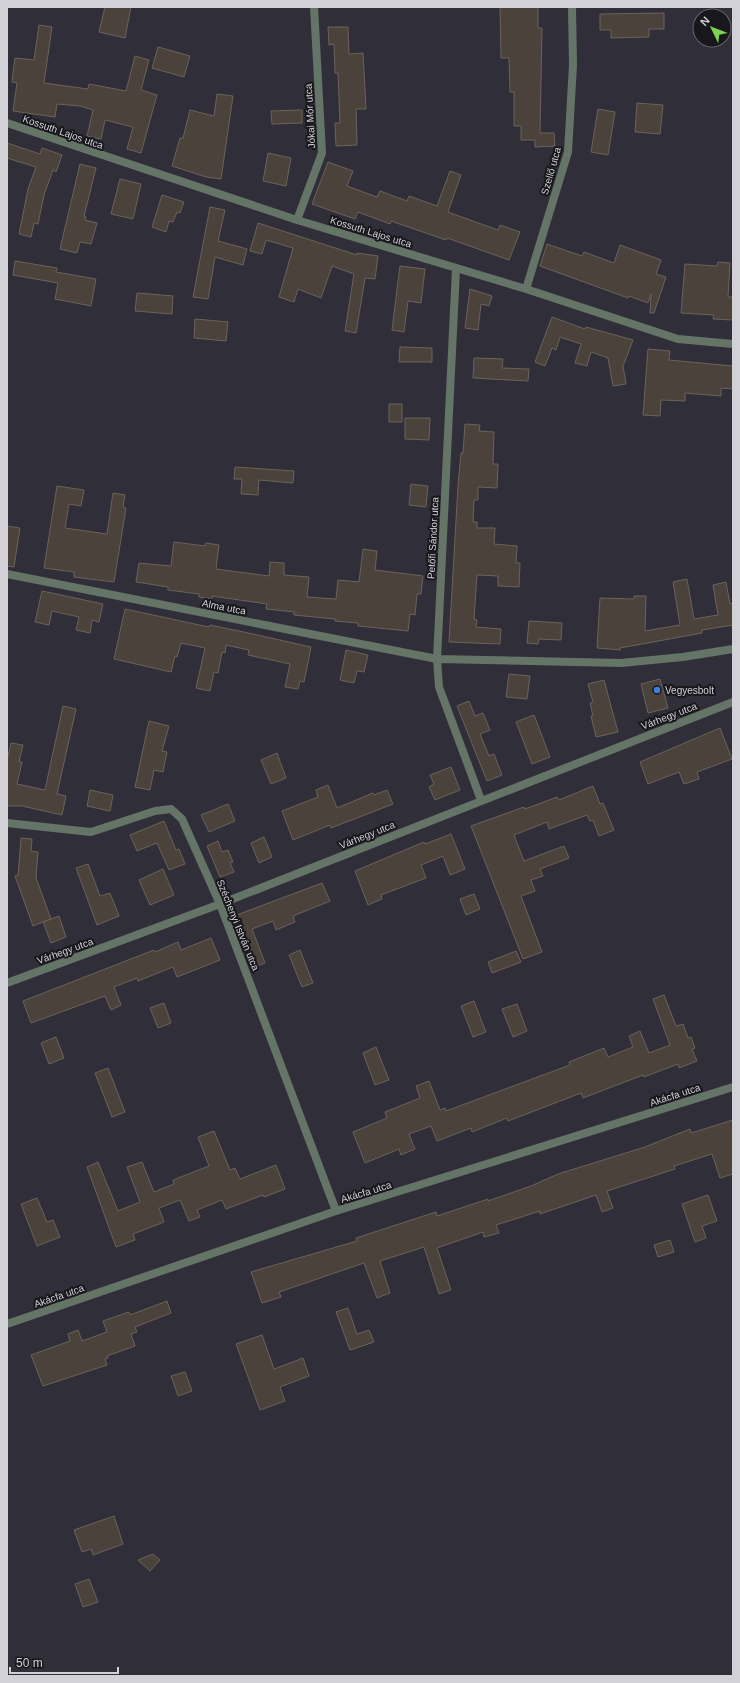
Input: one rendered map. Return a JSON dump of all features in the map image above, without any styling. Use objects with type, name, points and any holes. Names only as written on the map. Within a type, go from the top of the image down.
[{"type":"street","name":"Jókai Mór utca","points":[[297,220],[322,153],[314,7]]},
{"type":"street","name":"Szellő utca","points":[[526,289],[568,152],[573,65],[572,7]]},
{"type":"street","name":"Kossuth Lajos utca","points":[[7,123],[297,220],[526,289],[678,339],[733,344]]},
{"type":"street","name":"Petőfi Sándor utca","points":[[456,269],[437,659],[439,687],[481,800]]},
{"type":"street","name":"Alma utca","points":[[7,574],[437,659]]},
{"type":"street","points":[[437,659],[621,663],[683,657],[733,649]]},
{"type":"street","name":"Várhegy utca","points":[[7,983],[220,904],[733,702]]},
{"type":"street","name":"Széchenyi István utca","points":[[7,824],[91,832],[154,811],[171,808],[182,819],[220,904],[336,1211]]},
{"type":"street","name":"Akácfa utca","points":[[7,1324],[336,1211],[733,1087]]},
{"type":"building","points":[[105,7],[131,7],[125,38],[99,32]]},
{"type":"building","points":[[500,7],[538,7],[538,28],[542,28],[540,133],[554,133],[555,146],[535,147],[535,140],[521,140],[521,126],[514,126],[514,92],[510,92],[509,58],[501,58]]},
{"type":"building","points":[[664,13],[664,29],[649,29],[649,37],[611,38],[611,30],[600,30],[600,14]]},
{"type":"building","points":[[39,25],[52,27],[44,83],[88,89],[89,84],[126,91],[135,56],[149,60],[141,90],[157,95],[141,153],[127,149],[133,127],[105,120],[101,139],[87,136],[93,110],[80,106],[57,104],[55,117],[13,111],[17,83],[12,82],[15,58],[34,60]]},
{"type":"building","points":[[328,27],[348,27],[349,54],[363,53],[366,109],[356,109],[357,145],[336,146],[335,123],[340,123],[338,73],[335,73],[334,44],[329,45]]},
{"type":"building","points":[[158,47],[190,56],[184,77],[152,68]]},
{"type":"building","points":[[217,94],[233,96],[221,179],[206,177],[172,166],[180,138],[183,138],[190,110],[214,116]]},
{"type":"building","points":[[637,103],[663,105],[660,134],[635,132]]},
{"type":"building","points":[[598,109],[615,112],[608,155],[591,152]]},
{"type":"building","points":[[302,110],[302,123],[272,124],[271,111]]},
{"type":"building","points":[[7,143],[40,154],[42,148],[62,155],[56,172],[53,170],[44,195],[38,224],[34,223],[31,237],[19,234],[28,189],[36,167],[7,158]]},
{"type":"building","points":[[268,153],[291,158],[286,186],[263,181]]},
{"type":"building","points":[[328,162],[353,171],[347,186],[377,197],[380,191],[407,201],[409,196],[437,206],[450,171],[461,175],[448,212],[498,230],[500,225],[520,232],[509,260],[447,238],[446,240],[391,221],[390,224],[358,212],[355,219],[312,204]]},
{"type":"building","points":[[80,164],[96,168],[84,216],[86,217],[85,220],[97,223],[91,244],[80,242],[77,253],[60,249]]},
{"type":"building","points":[[120,179],[141,184],[133,219],[111,214]]},
{"type":"building","points":[[162,195],[184,202],[180,213],[177,212],[173,222],[169,221],[166,232],[152,227]]},
{"type":"building","points":[[210,207],[225,210],[218,241],[247,249],[243,265],[215,257],[208,299],[193,297]]},
{"type":"building","points":[[258,223],[357,255],[357,253],[378,256],[375,279],[365,278],[356,333],[345,331],[354,274],[332,266],[321,298],[298,289],[294,302],[279,297],[293,248],[266,240],[262,254],[250,251]]},
{"type":"building","points":[[547,244],[582,256],[584,252],[614,263],[620,245],[661,260],[656,274],[666,277],[654,313],[650,313],[651,294],[648,303],[629,296],[628,298],[540,266]]},
{"type":"building","points":[[15,261],[57,268],[56,272],[96,279],[91,306],[55,299],[58,283],[13,275]]},
{"type":"building","points":[[718,262],[730,263],[728,297],[733,297],[733,320],[713,319],[714,315],[681,313],[685,264],[717,266]]},
{"type":"building","points":[[400,266],[425,269],[421,303],[408,301],[404,332],[392,330]]},
{"type":"building","points":[[470,289],[492,296],[489,306],[481,304],[478,330],[465,328]]},
{"type":"building","points":[[137,293],[173,296],[172,314],[135,311]]},
{"type":"building","points":[[552,317],[585,329],[586,327],[633,340],[623,366],[626,384],[613,386],[608,358],[591,352],[587,366],[575,363],[581,344],[560,337],[556,350],[552,348],[545,366],[535,362]]},
{"type":"building","points":[[195,319],[228,322],[226,341],[194,338]]},
{"type":"building","points":[[400,347],[432,348],[432,362],[399,362]]},
{"type":"building","points":[[648,349],[670,351],[669,360],[733,366],[733,389],[721,388],[721,396],[685,393],[685,401],[661,400],[660,416],[643,415]]},
{"type":"building","points":[[474,358],[503,359],[502,368],[529,369],[528,381],[473,378]]},
{"type":"building","points":[[389,404],[402,404],[402,422],[389,422]]},
{"type":"building","points":[[405,418],[430,418],[429,440],[405,439]]},
{"type":"building","points":[[465,424],[480,425],[479,431],[494,432],[493,464],[498,464],[497,488],[478,487],[478,500],[474,500],[473,522],[477,522],[477,528],[495,528],[494,544],[517,546],[516,563],[520,563],[519,587],[498,586],[498,576],[477,575],[474,619],[477,620],[476,627],[501,629],[500,644],[449,642],[458,486],[461,453],[463,453]]},
{"type":"building","points":[[235,467],[294,471],[293,483],[259,480],[258,495],[241,494],[242,479],[234,479]]},
{"type":"building","points":[[411,484],[428,486],[426,507],[409,505]]},
{"type":"building","points":[[57,486],[84,490],[81,506],[69,504],[65,528],[107,534],[113,493],[125,495],[123,507],[126,508],[114,582],[74,577],[74,572],[44,568]]},
{"type":"building","points":[[7,526],[20,528],[14,567],[7,566]]},
{"type":"building","points":[[174,542],[205,546],[206,543],[219,545],[216,569],[269,576],[270,562],[284,563],[284,575],[309,577],[307,597],[336,599],[338,580],[359,582],[363,549],[377,551],[375,570],[423,576],[421,594],[417,594],[415,615],[410,614],[408,631],[358,626],[358,623],[335,621],[335,619],[294,615],[294,612],[266,609],[267,604],[212,596],[212,599],[199,597],[199,594],[168,590],[168,587],[136,582],[139,563],[171,566]]},
{"type":"building","points":[[687,579],[694,619],[718,615],[713,585],[726,582],[730,604],[733,603],[733,625],[702,630],[702,633],[620,648],[620,650],[597,648],[600,598],[634,599],[634,596],[646,596],[645,631],[680,625],[673,582]]},
{"type":"building","points":[[42,591],[103,604],[99,622],[92,620],[90,633],[76,630],[79,617],[52,611],[49,625],[35,622]]},
{"type":"building","points":[[125,609],[209,627],[210,625],[311,647],[304,682],[300,681],[298,689],[285,687],[290,664],[248,655],[249,650],[226,645],[225,653],[222,652],[218,673],[214,672],[210,691],[196,688],[205,648],[181,643],[177,657],[175,656],[171,672],[114,659]]},
{"type":"building","points":[[529,621],[562,623],[561,640],[539,639],[538,644],[527,643]]},
{"type":"building","points":[[346,650],[368,655],[364,672],[357,671],[354,683],[340,680]]},
{"type":"building","points":[[509,674],[530,676],[527,699],[506,697]]},
{"type":"building","points":[[660,679],[668,708],[648,713],[641,684]]},
{"type":"building","points":[[604,680],[618,732],[596,737],[591,716],[593,716],[590,703],[593,702],[588,684]]},
{"type":"building","points":[[469,701],[475,716],[483,713],[490,730],[480,734],[489,756],[494,754],[502,775],[487,781],[457,706]]},
{"type":"building","points":[[63,706],[76,709],[57,794],[66,796],[62,815],[22,806],[7,806],[7,761],[11,743],[23,745],[19,762],[22,762],[17,784],[45,790]]},
{"type":"building","points":[[534,715],[550,757],[532,764],[516,722]]},
{"type":"building","points":[[149,721],[169,726],[162,751],[167,752],[163,772],[154,770],[150,790],[135,787]]},
{"type":"building","points":[[720,728],[732,759],[697,772],[699,779],[684,784],[679,772],[648,784],[640,762]]},
{"type":"building","points":[[277,753],[286,778],[271,784],[261,760]]},
{"type":"building","points":[[451,767],[460,790],[435,800],[429,787],[434,784],[430,775]]},
{"type":"building","points":[[328,785],[337,808],[373,793],[374,795],[387,790],[393,804],[331,828],[330,825],[293,840],[282,811],[318,797],[316,790]]},
{"type":"building","points":[[593,786],[600,804],[603,803],[614,830],[599,836],[593,820],[590,821],[587,815],[549,829],[547,822],[514,835],[524,861],[564,846],[569,858],[540,869],[543,876],[531,880],[535,891],[521,896],[542,952],[523,959],[471,826],[557,797],[559,800]]},
{"type":"building","points":[[90,790],[113,795],[110,811],[87,806]]},
{"type":"building","points":[[228,804],[235,821],[209,832],[201,815]]},
{"type":"building","points":[[164,821],[176,850],[179,849],[185,864],[169,870],[157,843],[137,851],[130,835]]},
{"type":"building","points":[[451,834],[465,869],[450,875],[443,856],[421,865],[426,878],[381,895],[382,899],[368,905],[355,871],[424,842],[425,844]]},
{"type":"building","points":[[264,837],[272,857],[259,863],[251,843]]},
{"type":"building","points":[[21,838],[32,839],[31,851],[38,852],[36,878],[51,919],[33,926],[15,876],[18,875]]},
{"type":"building","points":[[218,841],[222,852],[228,850],[233,862],[230,863],[234,872],[220,877],[207,846]]},
{"type":"building","points":[[88,864],[100,896],[110,893],[119,916],[97,925],[76,868]]},
{"type":"building","points":[[163,869],[174,895],[150,905],[139,880]]},
{"type":"building","points":[[322,883],[330,901],[293,916],[295,922],[276,930],[273,921],[252,929],[265,963],[254,967],[234,916]]},
{"type":"building","points":[[474,894],[480,909],[466,915],[460,899]]},
{"type":"building","points":[[59,916],[66,937],[51,943],[43,922]]},
{"type":"building","points":[[211,938],[220,960],[177,977],[173,967],[138,981],[137,978],[114,987],[121,1005],[111,1010],[105,996],[31,1023],[23,1001],[154,950],[155,952],[178,942],[181,950]]},
{"type":"building","points":[[300,950],[313,983],[302,987],[289,955]]},
{"type":"building","points":[[516,951],[521,962],[492,973],[488,962]]},
{"type":"building","points":[[664,995],[676,1026],[683,1024],[688,1038],[691,1037],[695,1048],[692,1049],[697,1061],[679,1068],[678,1064],[644,1077],[643,1075],[583,1098],[581,1093],[508,1121],[507,1118],[472,1132],[471,1128],[437,1141],[431,1126],[409,1134],[415,1149],[401,1155],[399,1149],[365,1163],[353,1132],[387,1118],[385,1112],[420,1098],[416,1086],[429,1081],[440,1110],[445,1108],[446,1111],[570,1065],[569,1062],[604,1048],[608,1057],[633,1047],[629,1036],[640,1031],[649,1053],[670,1045],[653,999]]},
{"type":"building","points":[[474,1001],[486,1032],[473,1037],[461,1006]]},
{"type":"building","points":[[164,1003],[171,1023],[158,1028],[150,1008]]},
{"type":"building","points":[[517,1004],[527,1031],[513,1037],[502,1009]]},
{"type":"building","points":[[56,1037],[64,1058],[49,1064],[41,1043]]},
{"type":"building","points":[[376,1047],[389,1080],[375,1085],[363,1053]]},
{"type":"building","points":[[108,1068],[125,1112],[112,1117],[95,1073]]},
{"type":"building","points":[[733,1120],[733,1174],[720,1178],[712,1154],[674,1166],[675,1169],[607,1191],[613,1208],[602,1212],[596,1195],[540,1214],[540,1211],[496,1225],[499,1233],[484,1237],[483,1232],[437,1248],[451,1290],[439,1294],[424,1247],[380,1261],[390,1293],[377,1298],[364,1263],[279,1292],[281,1297],[262,1303],[251,1272],[357,1241],[356,1238],[436,1212],[437,1216],[488,1199],[488,1201],[531,1186],[558,1174],[645,1147],[690,1129],[691,1133]]},
{"type":"building","points":[[214,1131],[230,1170],[235,1168],[240,1179],[276,1165],[285,1189],[264,1197],[263,1195],[226,1209],[222,1200],[197,1210],[200,1217],[189,1221],[180,1200],[159,1208],[164,1222],[133,1234],[135,1240],[116,1247],[87,1167],[98,1162],[118,1211],[140,1202],[127,1167],[142,1162],[154,1192],[174,1184],[173,1180],[209,1166],[198,1137]]},
{"type":"building","points":[[708,1195],[717,1221],[702,1226],[706,1238],[695,1242],[682,1204]]},
{"type":"building","points":[[37,1198],[47,1222],[53,1220],[60,1237],[37,1246],[21,1204]]},
{"type":"building","points":[[670,1240],[674,1252],[658,1257],[654,1245]]},
{"type":"building","points":[[167,1301],[171,1313],[135,1327],[137,1332],[131,1334],[135,1346],[107,1356],[108,1358],[105,1359],[107,1365],[43,1386],[31,1355],[70,1341],[68,1334],[78,1330],[82,1341],[107,1332],[103,1321],[129,1312],[130,1315]]},
{"type":"building","points":[[348,1308],[357,1334],[369,1330],[374,1342],[350,1350],[336,1312]]},
{"type":"building","points":[[262,1335],[274,1369],[303,1358],[309,1376],[280,1387],[285,1401],[260,1410],[236,1344]]},
{"type":"building","points":[[185,1372],[192,1391],[178,1396],[171,1376]]},
{"type":"building","points":[[114,1516],[123,1544],[93,1555],[91,1549],[82,1552],[74,1530]]},
{"type":"building","points":[[153,1554],[160,1560],[150,1571],[138,1560]]},
{"type":"building","points":[[89,1579],[98,1602],[83,1607],[75,1584]]},
{"type":"place","name":"Vegyesbolt","points":[[657,690]]}]
